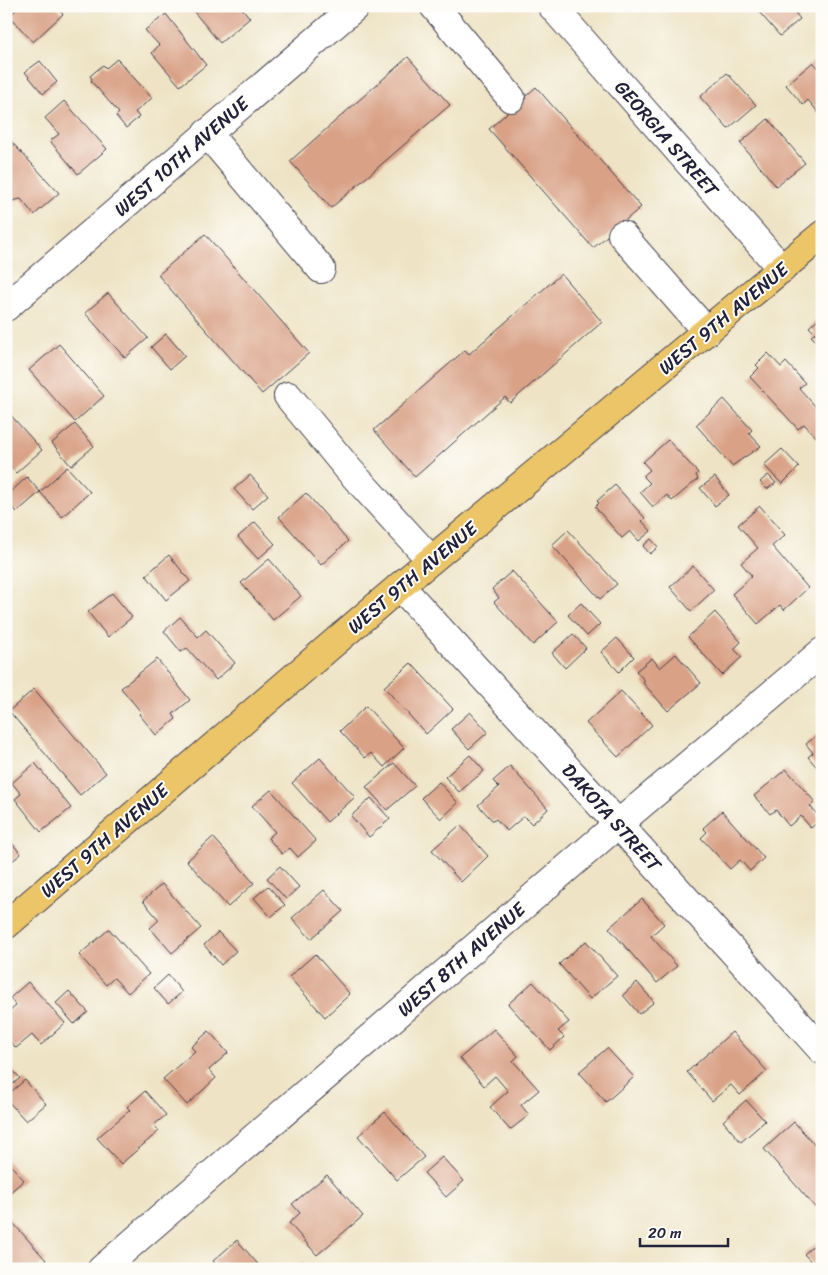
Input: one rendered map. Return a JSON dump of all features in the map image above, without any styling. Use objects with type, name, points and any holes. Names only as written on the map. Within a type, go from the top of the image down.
[{"type":"main road","name":"WEST 9TH AVENUE","points":[[6,925],[400,586],[822,235]]},
{"type":"street","name":"WEST 10TH AVENUE","points":[[6,307],[356,6]]},
{"type":"street","points":[[434,6],[511,98]]},
{"type":"street","name":"GEORGIA STREET","points":[[552,6],[782,269]]},
{"type":"street","points":[[207,133],[321,269]]},
{"type":"street","points":[[622,235],[707,332]]},
{"type":"street","points":[[288,396],[349,470],[431,560]]},
{"type":"street","name":"DAKOTA STREET","points":[[400,586],[822,1050]]},
{"type":"street","name":"WEST 8TH AVENUE","points":[[102,1269],[618,824],[822,652]]},
{"type":"building","points":[[20,6],[55,6],[63,14],[33,42],[9,16]]},
{"type":"building","points":[[189,6],[240,6],[250,18],[220,43]]},
{"type":"building","points":[[766,6],[790,6],[800,19],[780,36],[759,12]]},
{"type":"building","points":[[166,14],[206,65],[180,86],[152,53],[159,45],[145,30]]},
{"type":"building","points":[[408,57],[450,105],[331,208],[290,161]]},
{"type":"building","points":[[117,59],[152,98],[135,112],[139,117],[126,128],[116,116],[119,113],[91,81],[90,76],[103,65],[106,68]]},
{"type":"building","points":[[40,61],[57,82],[43,94],[25,72]]},
{"type":"building","points":[[813,62],[822,72],[822,117],[808,100],[803,105],[786,85]]},
{"type":"building","points":[[727,73],[756,105],[728,129],[700,97]]},
{"type":"building","points":[[536,87],[641,207],[593,248],[489,129]]},
{"type":"building","points":[[64,101],[107,149],[78,174],[50,141],[59,134],[45,118]]},
{"type":"building","points":[[768,119],[805,163],[776,186],[740,143]]},
{"type":"building","points":[[6,136],[59,193],[34,215],[21,199],[11,201],[6,195]]},
{"type":"building","points":[[205,234],[309,353],[262,394],[158,275]]},
{"type":"building","points":[[561,274],[602,322],[510,403],[505,397],[415,477],[374,430],[465,350],[469,354]]},
{"type":"building","points":[[108,293],[148,338],[125,358],[85,313]]},
{"type":"building","points":[[822,315],[822,347],[811,336],[815,333],[809,327]]},
{"type":"building","points":[[166,334],[185,356],[170,369],[151,347]]},
{"type":"building","points":[[59,344],[104,396],[75,422],[29,370]]},
{"type":"building","points":[[768,353],[781,367],[786,362],[805,383],[799,388],[816,407],[822,402],[822,443],[804,424],[798,429],[750,377],[759,368],[756,365]]},
{"type":"building","points":[[724,399],[752,430],[749,433],[761,446],[732,466],[696,425]]},
{"type":"building","points":[[6,410],[42,450],[16,473],[6,462]]},
{"type":"building","points":[[75,424],[94,446],[71,466],[52,443]]},
{"type":"building","points":[[668,440],[698,473],[696,475],[698,479],[672,501],[667,495],[653,507],[640,492],[650,483],[643,476],[650,470],[643,462]]},
{"type":"building","points":[[782,449],[799,467],[782,484],[764,465]]},
{"type":"building","points":[[67,467],[90,492],[62,517],[40,492]]},
{"type":"building","points":[[250,475],[268,495],[252,509],[234,489]]},
{"type":"building","points":[[768,475],[776,483],[767,489],[760,482]]},
{"type":"building","points":[[27,477],[40,492],[17,512],[6,500],[6,496]]},
{"type":"building","points":[[715,477],[729,495],[715,506],[700,488]]},
{"type":"building","points":[[615,485],[645,518],[642,521],[651,531],[639,541],[630,531],[622,538],[595,507],[599,503],[597,501]]},
{"type":"building","points":[[306,493],[348,541],[321,565],[279,517]]},
{"type":"building","points":[[760,506],[785,535],[772,546],[808,588],[784,610],[780,605],[758,624],[732,594],[752,576],[741,563],[758,548],[738,525]]},
{"type":"building","points":[[255,522],[275,544],[258,559],[238,537]]},
{"type":"building","points":[[568,530],[617,584],[600,599],[552,545]]},
{"type":"building","points":[[651,539],[658,547],[650,554],[643,546]]},
{"type":"building","points":[[169,555],[190,581],[166,600],[146,575]]},
{"type":"building","points":[[269,559],[301,596],[273,620],[241,583]]},
{"type":"building","points":[[693,566],[714,590],[691,611],[670,587]]},
{"type":"building","points":[[512,571],[558,622],[533,645],[494,602],[499,598],[492,589]]},
{"type":"building","points":[[112,593],[132,617],[108,637],[88,612]]},
{"type":"building","points":[[581,603],[600,624],[587,636],[568,615]]},
{"type":"building","points":[[715,612],[741,642],[734,649],[742,657],[722,675],[688,637]]},
{"type":"building","points":[[180,617],[198,637],[206,630],[235,663],[216,680],[187,648],[181,652],[164,631]]},
{"type":"building","points":[[573,634],[586,648],[565,668],[552,653]]},
{"type":"building","points":[[617,638],[634,657],[619,672],[601,652]]},
{"type":"building","points":[[676,654],[701,683],[668,711],[643,683],[645,681],[636,671],[652,658],[660,668]]},
{"type":"building","points":[[157,659],[190,700],[173,714],[176,719],[156,735],[139,714],[141,712],[121,688]]},
{"type":"building","points":[[411,663],[453,709],[426,734],[384,687]]},
{"type":"building","points":[[34,689],[106,773],[80,795],[9,711]]},
{"type":"building","points":[[621,691],[652,725],[618,757],[586,723]]},
{"type":"building","points":[[366,706],[404,748],[384,767],[371,753],[365,758],[340,731]]},
{"type":"building","points":[[470,712],[488,732],[469,749],[451,729]]},
{"type":"building","points":[[822,731],[822,773],[808,757],[813,753],[806,744]]},
{"type":"building","points":[[470,755],[484,771],[459,792],[445,777]]},
{"type":"building","points":[[320,758],[355,797],[327,822],[292,783]]},
{"type":"building","points":[[35,763],[71,808],[41,832],[15,799],[21,794],[12,783]]},
{"type":"building","points":[[394,763],[415,786],[387,810],[366,787]]},
{"type":"building","points":[[510,766],[548,809],[532,824],[524,816],[507,831],[496,819],[493,821],[478,805],[499,787],[493,781]]},
{"type":"building","points":[[786,769],[815,802],[810,806],[821,819],[811,828],[801,816],[789,826],[776,810],[770,814],[754,796]]},
{"type":"building","points":[[439,782],[458,803],[441,819],[421,798]]},
{"type":"building","points":[[271,790],[316,841],[298,857],[290,848],[282,854],[268,838],[275,832],[252,806]]},
{"type":"building","points":[[371,798],[390,819],[369,837],[351,816]]},
{"type":"building","points":[[722,811],[764,858],[750,871],[740,860],[730,869],[701,838],[707,832],[703,828]]},
{"type":"building","points":[[460,825],[488,856],[461,882],[432,850]]},
{"type":"building","points":[[6,836],[21,854],[6,866]]},
{"type":"building","points":[[213,837],[254,883],[228,907],[187,861]]},
{"type":"building","points":[[280,866],[299,887],[286,899],[267,878]]},
{"type":"building","points":[[162,884],[201,928],[172,953],[150,928],[159,920],[143,901]]},
{"type":"building","points":[[268,886],[285,905],[271,917],[254,898]]},
{"type":"building","points":[[324,890],[343,911],[311,939],[292,918]]},
{"type":"building","points":[[642,899],[664,924],[651,936],[677,966],[657,983],[609,928]]},
{"type":"building","points":[[109,929],[149,974],[128,993],[114,978],[106,985],[79,955]]},
{"type":"building","points":[[218,932],[236,951],[221,965],[204,945]]},
{"type":"building","points":[[586,941],[617,976],[590,999],[559,964]]},
{"type":"building","points":[[315,954],[350,994],[325,1017],[289,977]]},
{"type":"building","points":[[168,975],[182,992],[168,1004],[154,988]]},
{"type":"building","points":[[28,982],[65,1023],[41,1045],[32,1035],[16,1048],[6,1037],[6,1014],[16,1006],[10,998]]},
{"type":"building","points":[[533,982],[569,1022],[558,1031],[564,1037],[550,1050],[508,1004]]},
{"type":"building","points":[[637,982],[654,1002],[639,1014],[623,995]]},
{"type":"building","points":[[69,991],[88,1012],[74,1024],[56,1003]]},
{"type":"building","points":[[494,1029],[518,1056],[513,1061],[539,1090],[521,1105],[529,1115],[510,1130],[490,1107],[508,1091],[495,1076],[484,1086],[460,1058]]},
{"type":"building","points":[[209,1031],[228,1053],[209,1070],[216,1078],[187,1105],[163,1079],[195,1051],[191,1047]]},
{"type":"building","points":[[732,1032],[767,1071],[740,1095],[731,1085],[712,1101],[687,1072]]},
{"type":"building","points":[[607,1048],[634,1077],[606,1102],[579,1072]]},
{"type":"building","points":[[6,1063],[20,1078],[6,1090]]},
{"type":"building","points":[[25,1080],[46,1104],[26,1121],[6,1099],[6,1096]]},
{"type":"building","points":[[145,1091],[166,1115],[154,1125],[159,1131],[121,1164],[97,1138],[130,1110],[127,1107]]},
{"type":"building","points":[[746,1100],[765,1121],[741,1142],[723,1121]]},
{"type":"building","points":[[385,1112],[424,1157],[397,1180],[358,1136]]},
{"type":"building","points":[[794,1122],[822,1153],[822,1215],[764,1149]]},
{"type":"building","points":[[442,1157],[464,1181],[446,1197],[424,1173]]},
{"type":"building","points":[[6,1160],[24,1180],[6,1196]]},
{"type":"building","points":[[327,1175],[363,1216],[317,1255],[289,1223],[300,1213],[292,1204]]},
{"type":"building","points":[[6,1215],[46,1260],[36,1269],[11,1269],[6,1264]]},
{"type":"building","points":[[822,1238],[822,1269],[818,1269],[804,1254]]},
{"type":"building","points":[[237,1240],[262,1269],[220,1269],[213,1261]]},
{"type":"building","points":[[303,1262],[309,1269],[295,1269]]}]
